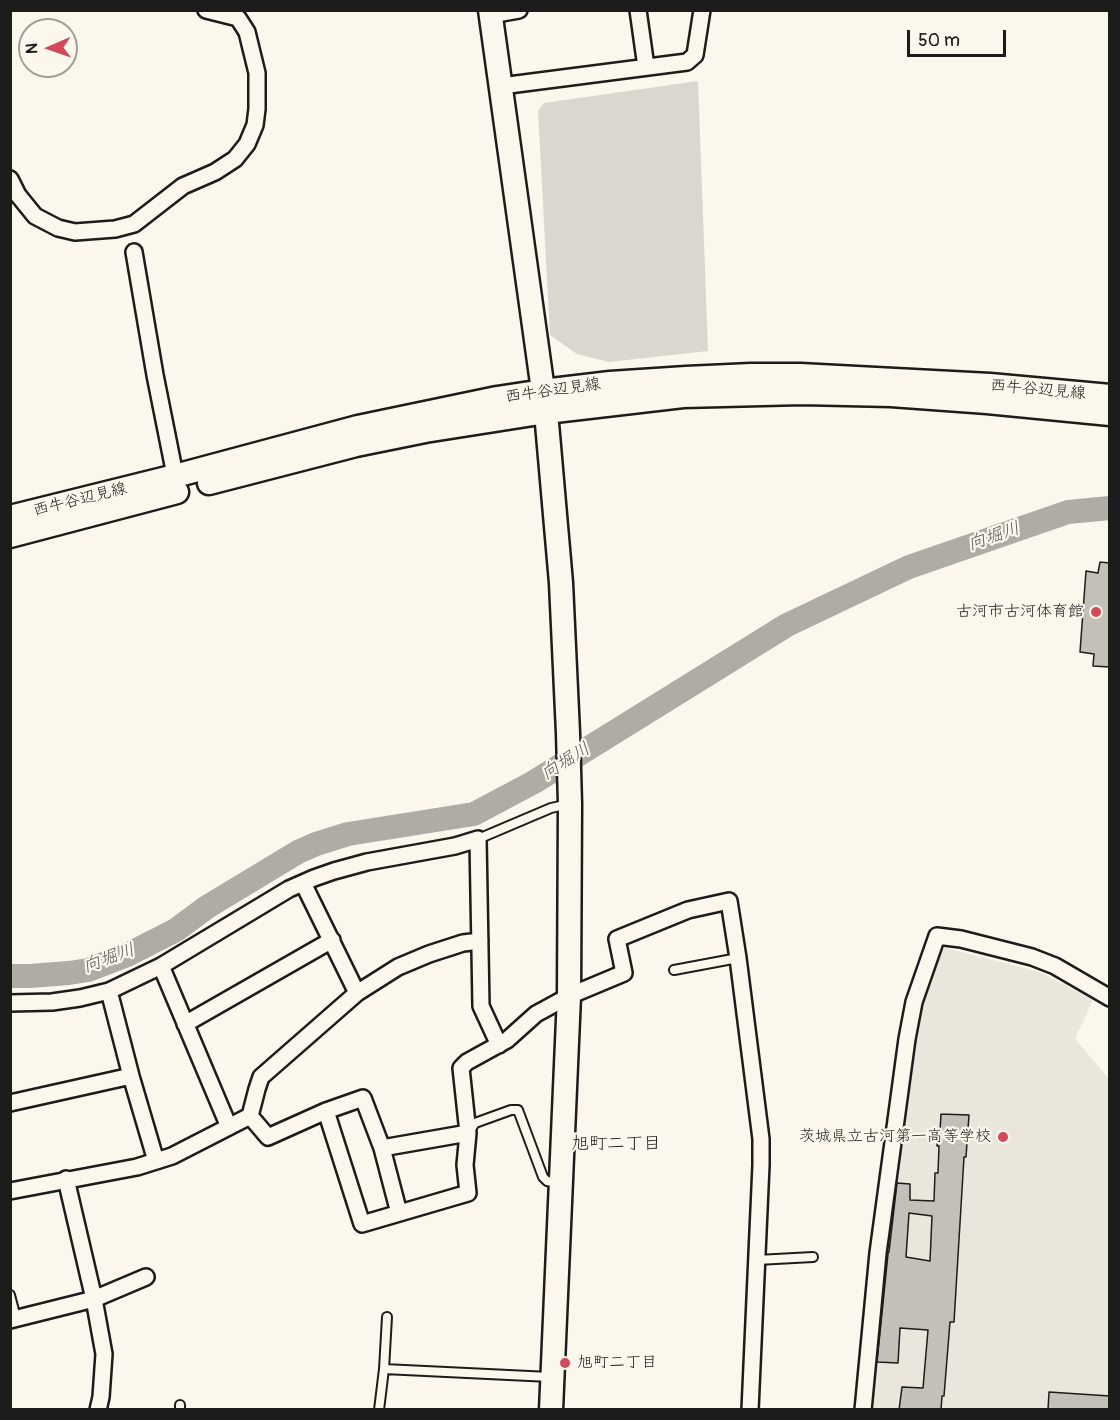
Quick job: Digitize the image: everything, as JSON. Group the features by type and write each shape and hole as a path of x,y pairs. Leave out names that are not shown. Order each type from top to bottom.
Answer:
{"street":[{"path":"10,179 18,195 35,216 58,228 75,232 115,230 134,224 183,186 215,172 235,159 247,144 255,125 257,73 247,32 238,18 206,10"},
{"path":"519,10 490,13 544,401 561,583 570,778 569,996 551,1410"},
{"path":"638,10 646,67"},
{"path":"501,86 687,62 695,55 702,10"},
{"path":"134,252 177,484"},
{"name":"西牛谷辺見線","path":"544,401 610,383 751,375 1001,386 1110,396"},
{"name":"西牛谷辺見線","path":"10,536 358,427 497,398 544,401 802,393 891,395 1110,414"},
{"name":"西牛谷辺見線","path":"10,517 177,484"},
{"path":"10,1003 52,1002 109,991 160,966 303,883 367,862 445,848 478,839 481,1006 499,1045"},
{"path":"303,883 357,993"},
{"path":"326,1111 362,1224 468,1192 465,1165 468,1133 461,1068 467,1062 507,1040 536,1014 569,996 624,973 617,939 688,910 729,901 761,1139 750,1410"},
{"path":"863,1410 878,1253 907,1039 914,1002 937,936 961,939 1032,957 1054,966 1110,998"},
{"path":"185,1024 332,940"},
{"path":"10,1191 137,1167 172,1156 250,1116 261,1077 357,993 398,967 463,943 480,941"},
{"path":"160,966 229,1127"},
{"path":"109,991 156,1161"},
{"path":"10,1103 131,1076"},
{"path":"250,1116 268,1137 326,1111 363,1098 382,1148 399,1213"},
{"path":"382,1148 468,1133"},
{"path":"66,1179 94,1299 104,1354 98,1410"},
{"path":"13,1319 94,1299 146,1277"}],"lane":[{"path":"478,839 551,808 570,804"},
{"path":"674,970 738,958"},
{"path":"468,1133 475,1123 511,1110 518,1110 543,1177 547,1181 561,1184"},
{"path":"757,1260 813,1257"},
{"path":"10,1295 13,1319"},
{"path":"379,1410 387,1317"},
{"path":"384,1369 553,1377"}],"shaded area":[{"path":"698,81 708,351 609,362 577,354 550,335 538,111 544,103"},
{"name":"茨城県立古河第一高等学校","path":"942,947 1040,972 1093,1000 1075,1039 1109,1079 1109,1409 864,1410 914,1021"},
{"path":"69,969 70,978 11,980 11,972"}],"building":[{"name":"古河市古河体育館","path":"1100,562 1110,563 1110,667 1093,666 1094,654 1080,652 1086,571 1098,573"},
{"path":"941,1114 969,1115 966,1157 964,1157 954,1322 950,1322 944,1396 942,1396 941,1410 899,1410 902,1387 923,1388 928,1330 900,1328 898,1363 877,1362 897,1183 910,1184 910,1200 934,1201 935,1173 938,1173 938,1131 940,1131","holes":["909,1213 932,1216 930,1261 906,1257"]},
{"path":"1049,1392 1110,1396 1110,1410 1048,1410"}],"waterway":[{"name":"向堀川","path":"10,976 88,970 127,955 176,930 207,907 298,852 316,844 348,834 474,814 534,782 787,625 909,567 1068,512 1110,508"}],"place":[{"name":"古河市古河体育館","path":"1096,612"},
{"name":"茨城県立古河第一高等学校","path":"1003,1137"},
{"name":"旭町二丁目","path":"565,1363"}],"district":[{"name":"旭町二丁目","path":"616,1144"}]}
